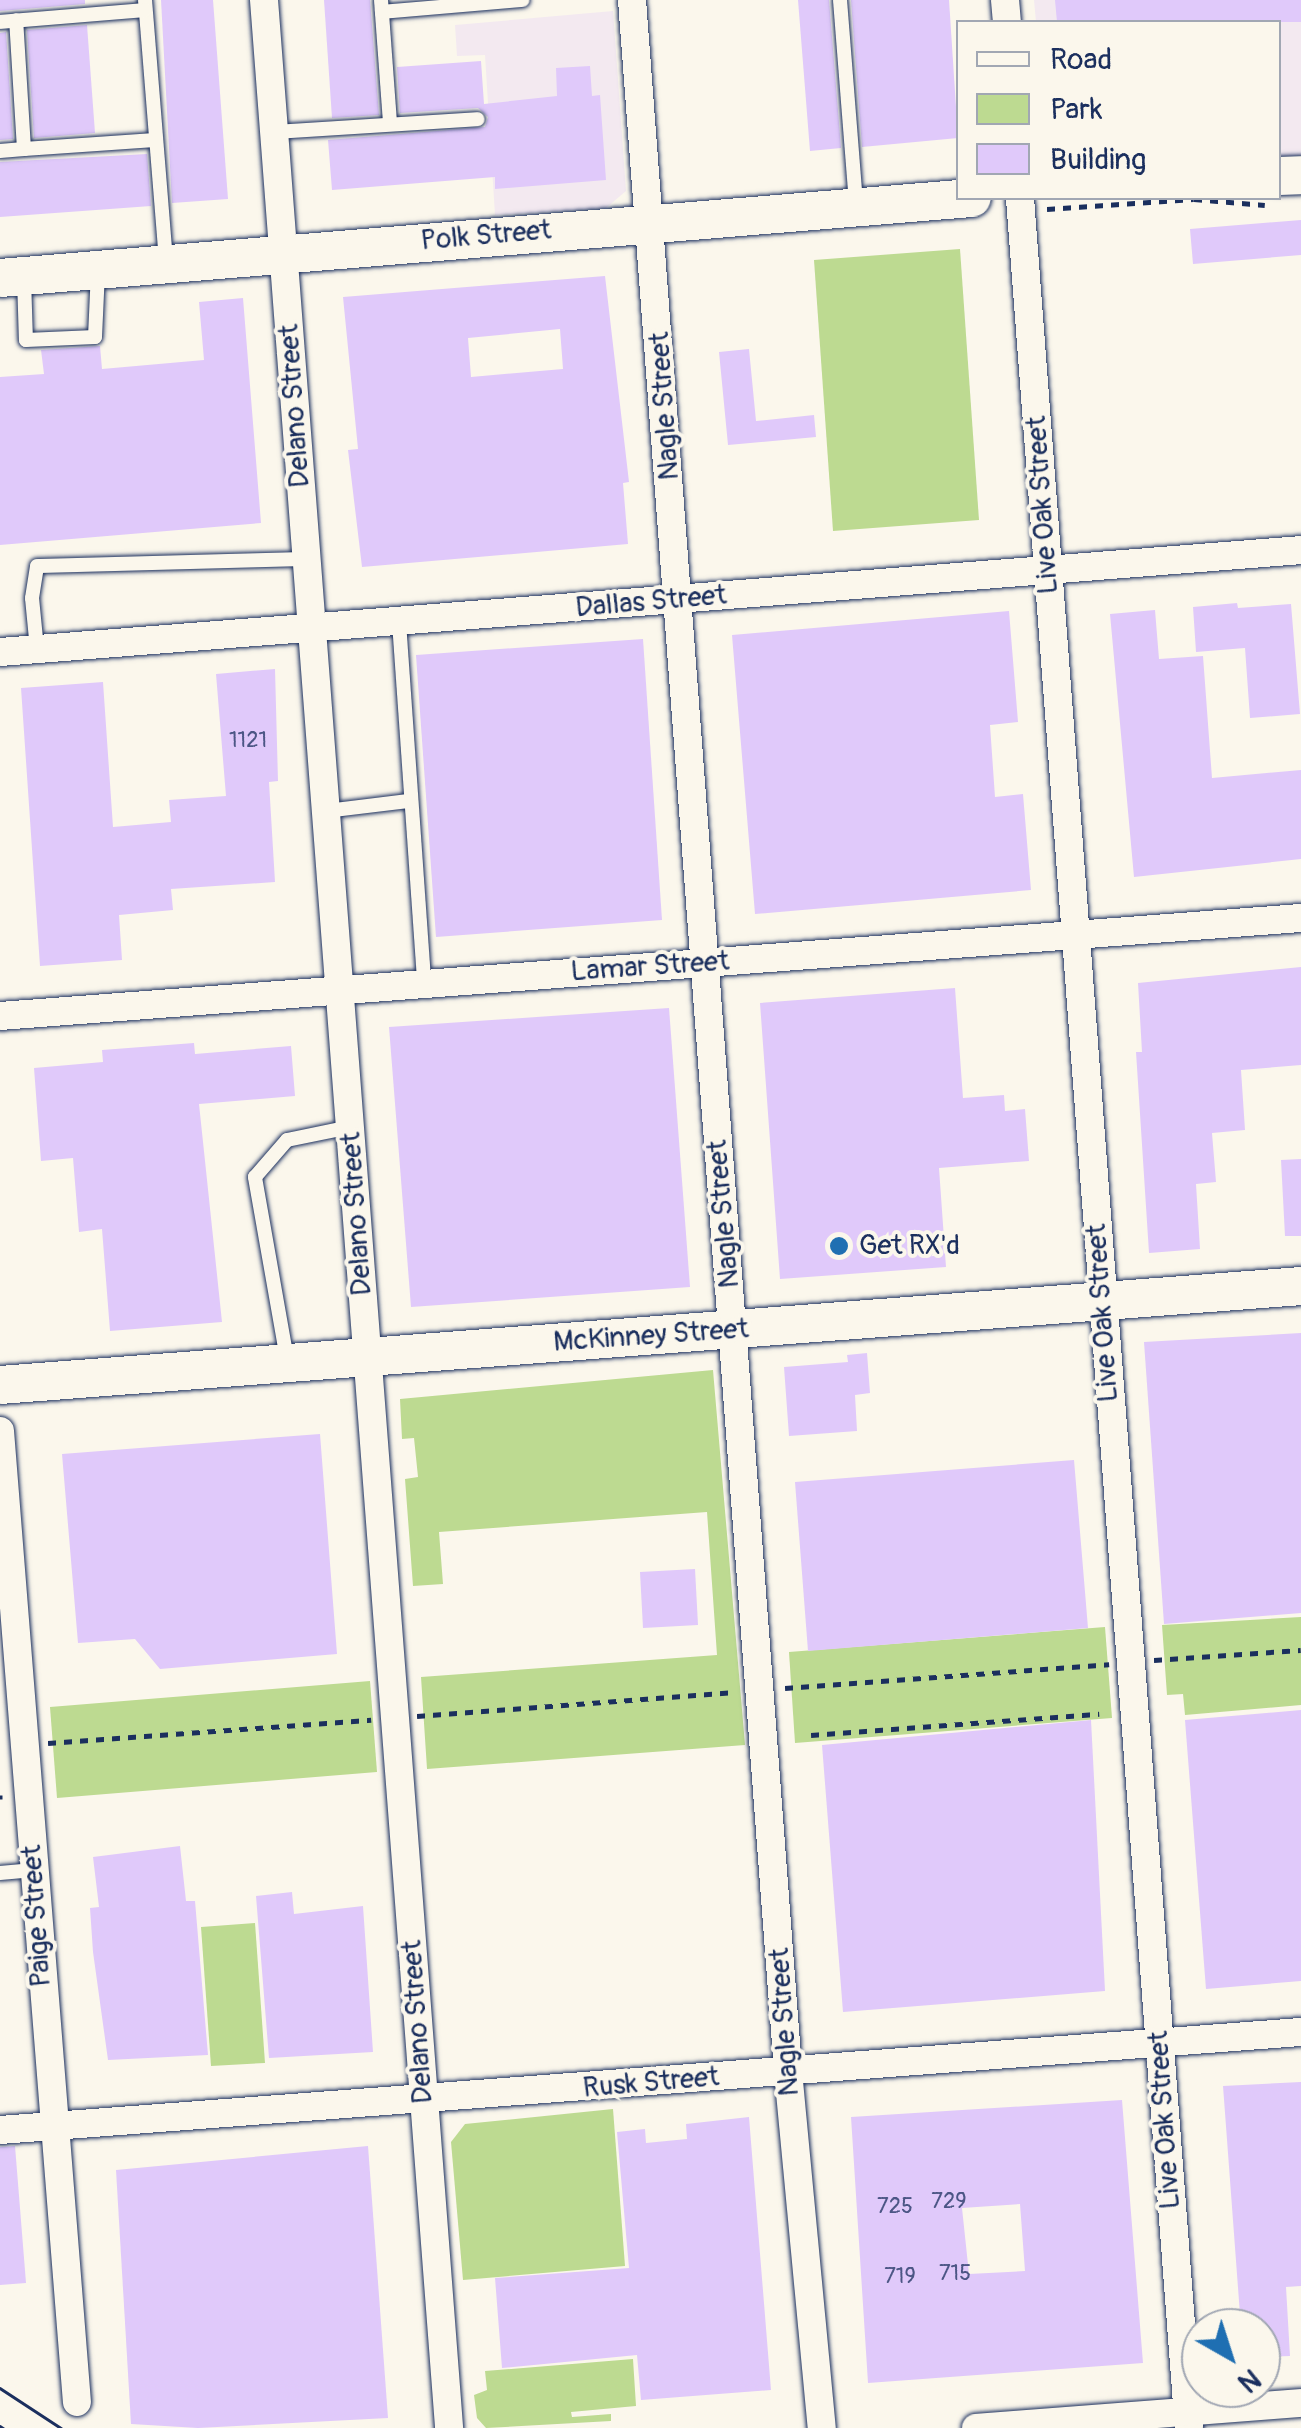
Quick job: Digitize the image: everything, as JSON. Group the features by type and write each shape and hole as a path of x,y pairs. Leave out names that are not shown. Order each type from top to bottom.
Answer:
{"street":[{"name":"Delano Street","path":"264,0 449,2428"},
{"name":"Nagle Street","path":"632,0 788,2072 822,2428"},
{"name":"Polk Street","path":"12,276 956,199"},
{"name":"Live Oak Street","path":"1020,200 1188,2419"},
{"name":"Dallas Street","path":"0,652 1301,550"},
{"name":"Lamar Street","path":"0,1016 1301,918"},
{"name":"McKinney Street","path":"0,1385 1301,1286"},
{"name":"Paige Street","path":"0,1431 10,1678 34,1870 77,2402"},
{"name":"Rusk Street","path":"0,2130 1301,2032"},
{"path":"976,2428 1188,2419 1301,2403"}],"lane":[{"path":"390,124 382,6 522,0"},
{"path":"840,0 856,206"},
{"path":"0,22 145,5 166,263"},
{"path":"16,20 24,149"},
{"path":"274,132 478,119"},
{"path":"0,151 155,140"},
{"path":"12,276 26,340 95,337 98,269"},
{"path":"38,649 32,598 37,566 306,559"},
{"path":"399,622 424,984"},
{"path":"326,810 409,801"},
{"path":"288,1363 255,1177 287,1140 350,1126"},
{"path":"0,1873 34,1870"}],"path":[{"path":"1168,1658 1301,1650"},
{"path":"797,1686 1100,1665"},
{"path":"426,1715 737,1692"},
{"path":"811,1735 1099,1714"},
{"path":"53,1743 371,1720"}],"shaded area":[{"path":"1034,0 1301,0 1301,155 1281,157 1281,20 1036,20"},
{"path":"613,11 626,191 606,208 495,215 485,55 457,56 455,25"}],"green space":[{"path":"960,249 979,520 833,531 814,260"},
{"path":"713,1370 745,1745 427,1769 421,1677 717,1655 707,1512 439,1532 443,1584 413,1586 405,1479 418,1477 414,1438 402,1439 400,1399"},
{"path":"1301,1617 1301,1705 1185,1715 1183,1694 1167,1695 1162,1625"},
{"path":"1105,1627 1112,1718 795,1743 789,1652"},
{"path":"370,1681 377,1772 57,1798 50,1707"},
{"path":"255,1923 265,2063 211,2066 201,1927"},
{"path":"613,2109 625,2266 463,2280 451,2142 465,2124"},
{"path":"633,2359 636,2406 571,2412 572,2417 611,2414 611,2421 486,2428 477,2418 474,2395 487,2390 485,2371"}],"building":[{"path":"0,0 85,0 85,4 0,11"},
{"path":"161,0 213,0 228,199 172,203"},
{"path":"324,0 370,0 379,115 332,118"},
{"path":"798,0 829,0 841,148 810,151"},
{"path":"851,0 949,0 956,138 862,147"},
{"path":"1055,0 1301,0 1301,22 1057,20"},
{"path":"87,25 95,133 34,138 27,30"},
{"path":"6,32 13,139 0,140 0,33"},
{"path":"481,61 484,104 557,96 556,68 590,66 592,96 600,95 606,180 495,189 495,177 332,190 328,140 485,127 488,117 478,108 400,113 397,67"},
{"path":"147,154 151,206 0,217 0,162"},
{"path":"1301,220 1301,255 1193,264 1190,229"},
{"path":"605,276 629,482 623,483 628,544 362,567 348,450 358,449 343,297","holes":["560,329 563,369 471,377 468,338"]},
{"path":"243,298 261,523 0,545 0,377 44,374 41,350 100,346 102,369 204,360 199,302"},
{"path":"749,349 756,421 814,415 816,437 728,445 719,352"},
{"path":"1237,603 1238,608 1291,604 1300,714 1250,718 1245,648 1196,652 1193,607"},
{"path":"1155,610 1159,659 1203,656 1212,778 1301,770 1301,859 1134,877 1110,614"},
{"path":"1009,611 1018,722 990,725 995,797 1023,794 1031,890 755,914 732,635"},
{"path":"643,639 662,920 436,937 416,655"},
{"path":"275,669 278,781 269,782 275,882 171,889 173,910 119,915 122,960 40,966 21,688 103,682 113,827 171,822 169,800 226,796 216,674"},
{"path":"1301,967 1301,1065 1241,1070 1245,1130 1212,1133 1216,1182 1196,1184 1200,1249 1149,1253 1136,1052 1142,1052 1138,983"},
{"path":"955,988 963,1098 1004,1095 1005,1111 1025,1109 1029,1161 939,1168 946,1267 780,1279 760,1003"},
{"path":"669,1008 690,1287 411,1307 389,1027"},
{"path":"194,1043 195,1054 291,1046 295,1096 199,1104 222,1322 110,1331 102,1229 79,1232 73,1158 41,1161 34,1068 103,1062 102,1050"},
{"path":"1301,1159 1301,1236 1285,1236 1281,1160"},
{"path":"1301,1333 1301,1613 1164,1624 1144,1342"},
{"path":"867,1353 870,1393 855,1395 857,1431 789,1436 784,1367 848,1362 847,1355"},
{"path":"320,1434 337,1654 160,1669 135,1639 78,1643 62,1454"},
{"path":"1074,1460 1088,1628 808,1651 795,1482"},
{"path":"695,1569 698,1625 643,1628 640,1572"},
{"path":"1301,1710 1301,1981 1206,1989 1185,1720"},
{"path":"1091,1720 1105,1991 843,2012 822,1745"},
{"path":"180,1846 186,1901 195,1901 208,2055 108,2060 93,1952 90,1908 99,1907 93,1857"},
{"path":"292,1892 294,1914 363,1906 373,2052 269,2058 256,1896"},
{"path":"1301,2082 1301,2286 1286,2287 1290,2356 1281,2356 1281,2308 1240,2308 1223,2086"},
{"path":"1122,2100 1143,2363 868,2383 851,2117","holes":["1020,2204 1025,2271 969,2274 962,2208"]},
{"path":"749,2117 771,2390 641,2400 637,2355 502,2368 495,2278 629,2268 617,2132 645,2129 646,2143 687,2139 686,2124"},
{"path":"15,2146 26,2283 0,2285 0,2147"},
{"path":"368,2146 388,2418 198,2428 131,2424 116,2170"}],"tram line":[{"path":"0,2388 61,2428"}],"place":[{"name":"Get RX'd","path":"839,1246"}]}
